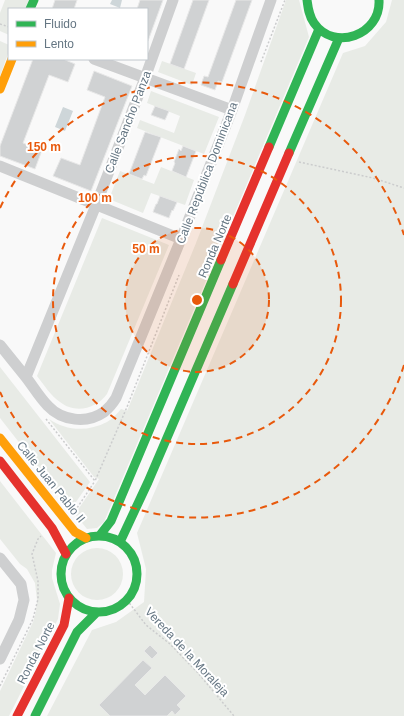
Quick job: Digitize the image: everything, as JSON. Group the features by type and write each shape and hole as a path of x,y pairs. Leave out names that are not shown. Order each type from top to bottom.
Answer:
{"main road":[{"path":"307,0 308,12 312,22 328,36 339,38 351,38 362,33 371,26 377,16 379,0"},
{"name":"Ronda Norte","path":"100,535 111,521 319,29"},
{"path":"120,542 148,482 339,38"},
{"path":"0,89 12,60"},
{"name":"Calle Juan Pablo II","path":"0,438 75,532 86,538"},
{"path":"0,461 52,528 66,554"},
{"path":"100,535 111,537 120,542 130,551 136,563 137,576 134,588 127,600 117,608 97,612 82,608 69,598 63,588 61,576 62,565 66,554 75,544 86,538 100,535"},
{"name":"Ronda Norte","path":"17,716 64,624 69,598"},
{"path":"35,716 77,632 97,612"}],"street":[{"name":"Calle Sancho Panza","path":"26,377 96,205 145,78 173,0"},
{"name":"Calle República Dominicana","path":"0,345 48,406 64,417 74,420 96,417 104,412 116,398 232,110 271,0"},
{"path":"97,60 232,110"},
{"path":"0,166 181,239"},
{"path":"0,558 21,584 24,600 19,620 0,659"}],"path":[{"path":"287,160 373,178 404,188"},
{"path":"64,519 73,513 94,481"},
{"path":"0,686 32,619 38,599 38,581 32,554 38,539 52,528"},
{"name":"Vereda de la Moraleja","path":"127,600 146,625 170,644 198,673 234,716"}],"shaded area":[{"path":"5,0 29,0 25,8 8,8 8,35 0,31 0,13"},
{"path":"112,0 122,0 120,8 110,4"},
{"path":"286,0 299,0 309,37 104,522 97,528 87,529 75,514 99,479 94,477 49,419 70,428 85,429 107,422 121,409 127,411 196,243 245,115"},
{"path":"392,0 404,0 404,716 47,716 92,630 116,622 144,602 146,569 137,533 343,53 365,46 386,22"},
{"path":"0,41 8,45 8,54 0,76"},
{"path":"162,61 196,73 192,85 158,72"},
{"path":"151,91 219,117 204,154 137,128 140,120 174,133 180,116 147,103"},
{"path":"63,107 73,111 65,131 55,127"},
{"path":"161,167 194,180 185,205 151,193 143,213 109,199 120,171 154,184"},
{"path":"102,218 169,245 107,394 97,403 79,409 66,406 57,400 37,376"},
{"path":"0,367 90,482 71,509 0,418"},
{"path":"0,481 56,553 52,570 52,578 60,604 58,619 9,716 0,716 0,691 33,622 37,600 35,583 27,569 20,564 0,539"},
{"path":"92,548 102,548 116,555 123,569 123,579 116,593 102,600 92,600 82,596 75,589 71,579 71,569 75,559 82,552"}],"building":[{"path":"55,0 77,0 74,8 52,8"},
{"path":"140,0 163,0 148,41 148,8 137,8"},
{"path":"193,0 209,0 184,69 170,64"},
{"path":"236,0 252,0 222,82 218,81 215,90 201,85 204,76 208,77"},
{"path":"33,60 65,60 75,64 68,82 49,75 23,143 42,150 35,169 0,156 0,146"},
{"path":"94,71 132,86 91,191 53,176 61,158 80,165 105,97 87,90"},
{"path":"155,106 169,111 165,120 151,115"},
{"path":"145,132 161,137 146,176 144,175 142,179 129,174"},
{"path":"183,146 196,151 186,177 172,171 179,149 181,151"},
{"path":"160,196 177,202 169,218 153,212"},
{"path":"150,645 158,653 152,659 144,651"},
{"path":"143,660 152,668 135,685 145,695 165,675 186,696 177,705 181,709 175,715 172,711 167,716 110,716 99,705"}],"traffic: fast":[{"path":"30,8 34,0"},
{"path":"307,0 308,9 314,23 323,32 333,37 344,38 355,36 365,30 378,12 379,0"},
{"path":"269,147 319,29"},
{"path":"289,153 339,38"},
{"path":"100,535 111,521 221,260"},
{"path":"120,542 148,482 233,284"},
{"path":"99,536 114,539 126,547 134,559 137,574 134,589 126,601 114,609 99,612 84,609 72,601 64,589 61,574 64,559 72,547 84,539 99,536"},
{"path":"35,716 77,632 97,612"}],"traffic: slow":[{"path":"0,89 12,60"},
{"path":"0,438 75,532 86,538"}],"traffic: jam":[{"path":"221,260 269,147"},
{"path":"233,284 289,153"},
{"path":"0,461 52,528 66,554"},
{"path":"17,716 64,625 69,598"}]}
